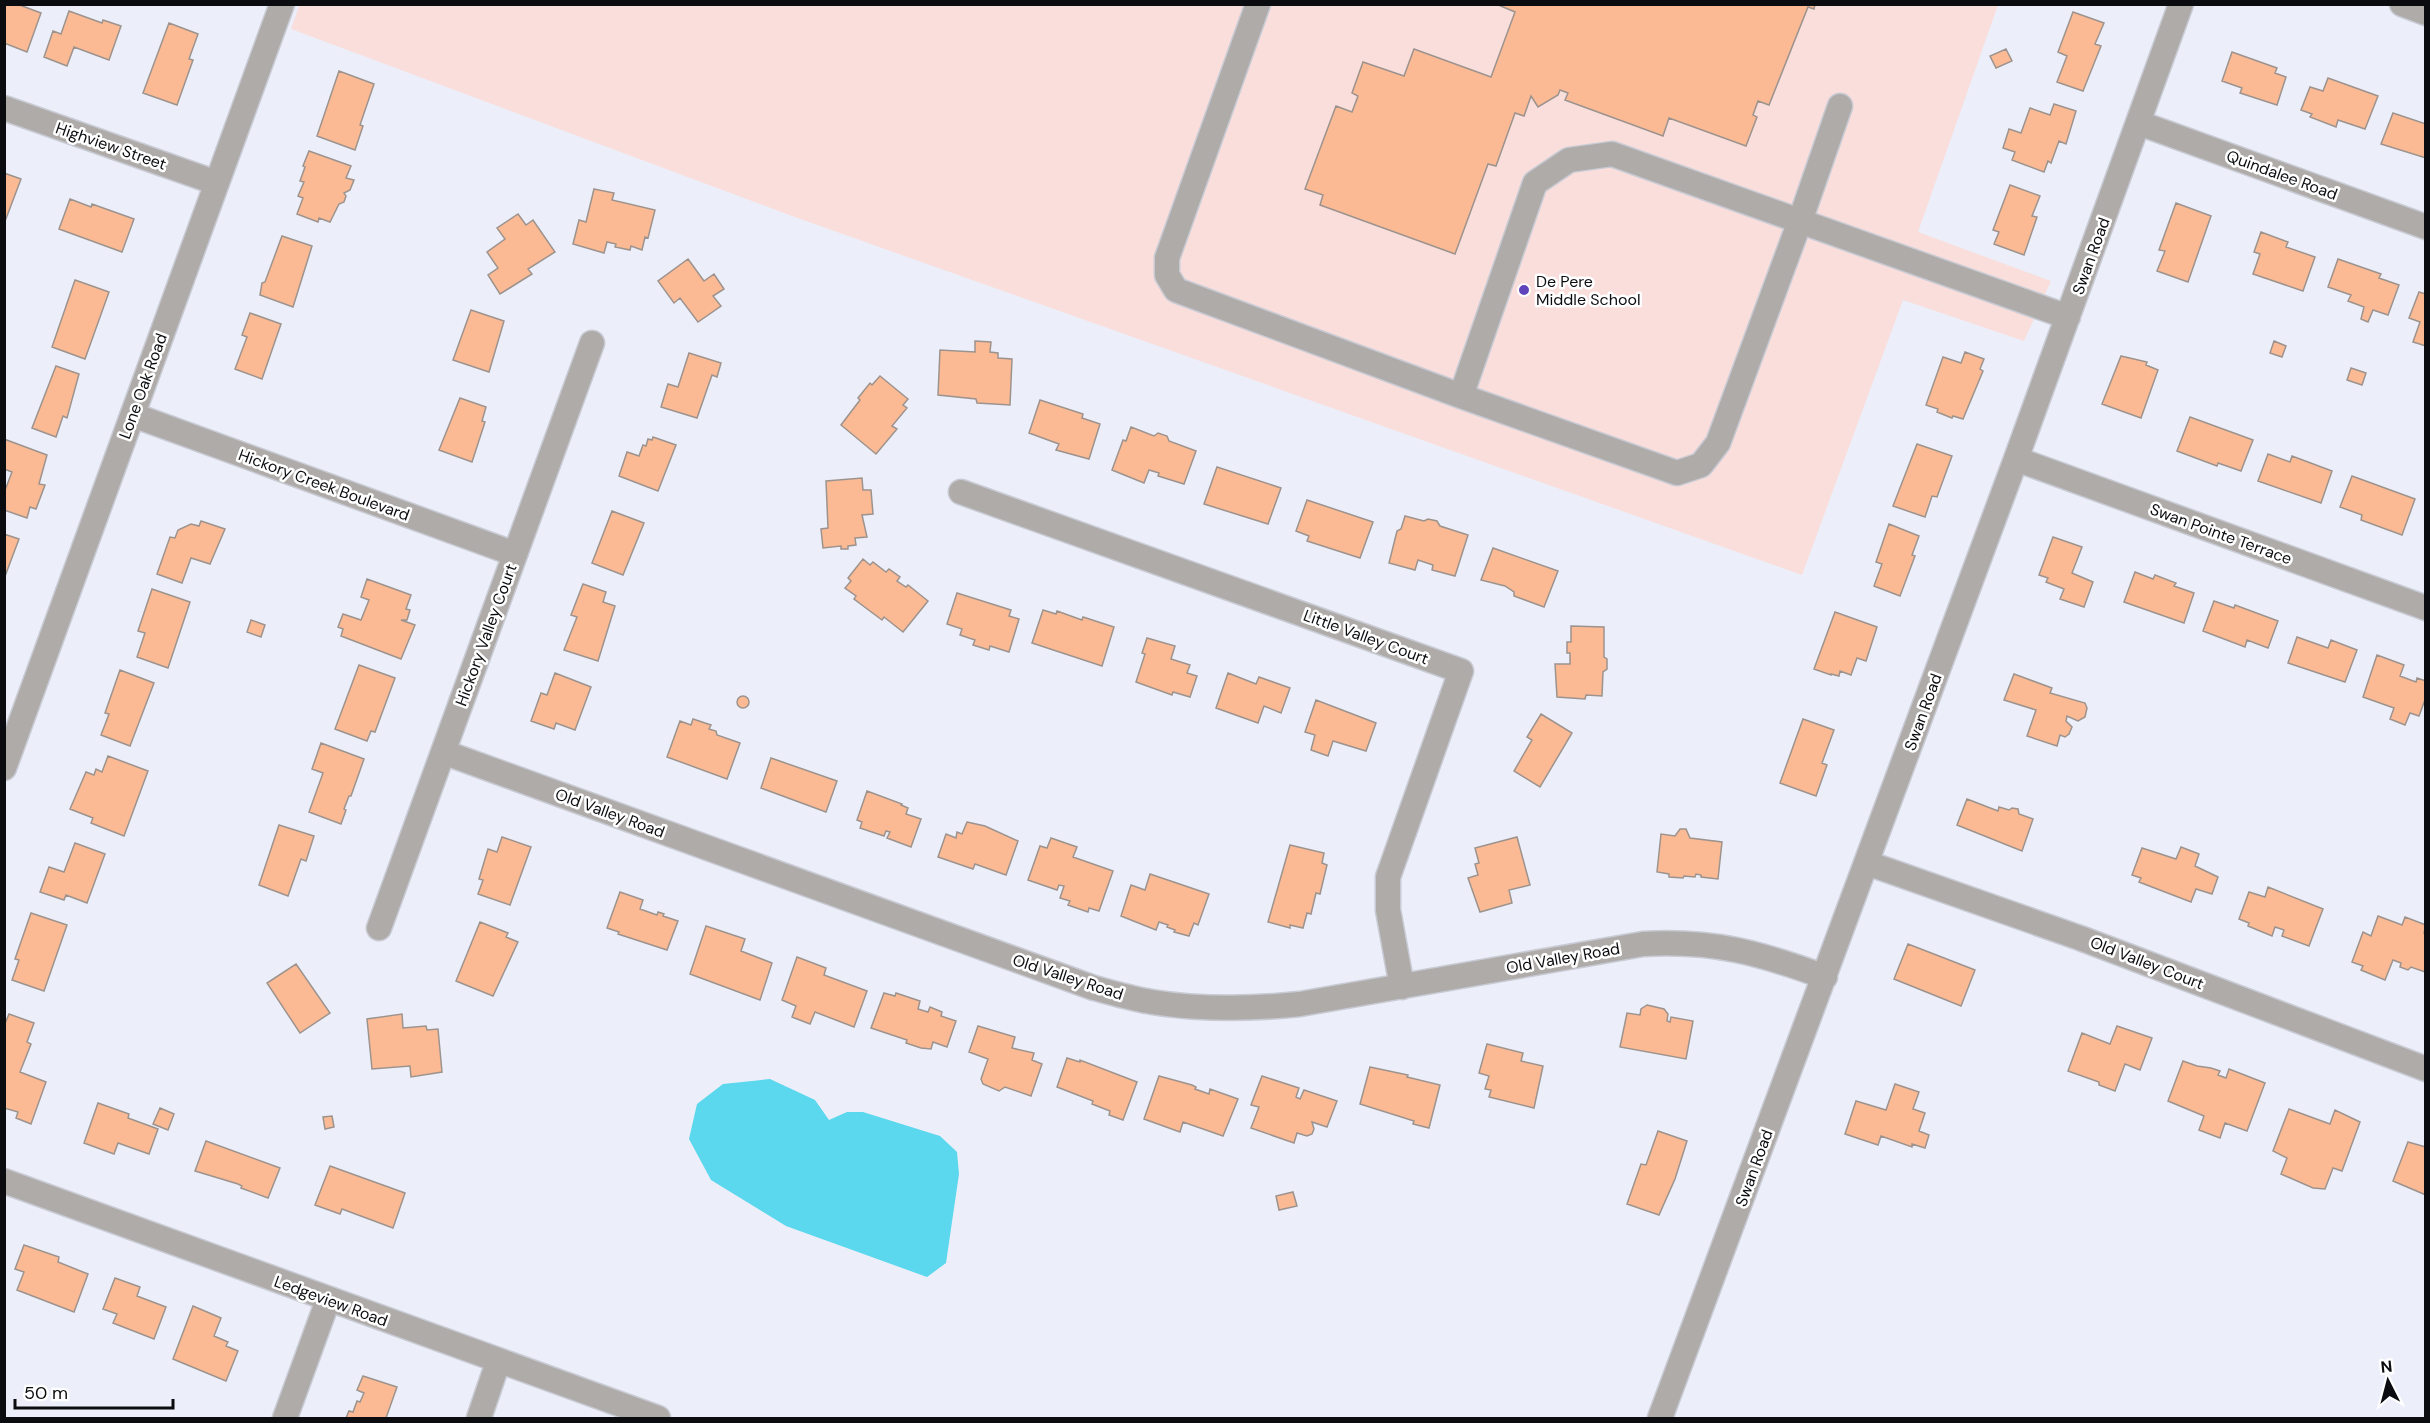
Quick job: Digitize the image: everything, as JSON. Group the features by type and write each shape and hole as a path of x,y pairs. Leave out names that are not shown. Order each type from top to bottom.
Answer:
{"street":[{"name":"Lone Oak Road","path":"4,768 282,4"},
{"path":"1258,4 1167,258 1167,275 1176,290 1677,473 1701,465 1718,443 1840,106"},
{"name":"Swan Road","path":"1660,1419 2016,459 2181,4"},
{"path":"2402,4 2426,13"},
{"name":"Highview Street","path":"4,108 217,183"},
{"name":"Quindalee Road","path":"2139,123 2426,227"},
{"path":"1461,396 1535,183 1569,160 1612,154 2068,317"},
{"name":"Hickory Valley Court","path":"379,928 592,343"},
{"name":"Hickory Creek Boulevard","path":"133,415 515,554"},
{"name":"Swan Pointe Terrace","path":"2016,459 2426,608"},
{"name":"Little Valley Court","path":"962,492 1461,671 1388,877 1388,910 1402,987"},
{"name":"Old Valley Road","path":"443,752 1105,991 1151,1002 1200,1008 1251,1009 1300,1004 1644,944 1676,942 1717,945 1752,952 1825,977"},
{"name":"Old Valley Court","path":"1867,863 2080,938 2426,1069"},
{"name":"Ledgeview Road","path":"4,1181 658,1419"},
{"path":"285,1419 328,1300"},
{"path":"479,1419 498,1362"}],"shaded area":[{"name":"De Pere Middle School","path":"300,4 1998,5 1918,232 2051,281 2024,341 1903,300 1802,575 792,216 291,29"}],"water":[{"path":"770,1079 815,1100 829,1120 847,1112 863,1112 940,1136 957,1152 959,1174 946,1263 927,1277 786,1226 711,1180 689,1139 697,1104 723,1084"}],"building":[{"path":"4,4 17,4 41,13 27,52 4,43"},
{"path":"1496,4 1815,4 1814,9 1808,7 1769,105 1758,101 1753,115 1757,117 1746,146 1669,118 1663,136 1565,100 1568,93 1560,90 1558,95 1538,107 1531,96 1524,116 1515,113 1496,166 1488,164 1455,254 1320,205 1323,195 1305,189 1336,106 1352,112 1358,96 1352,93 1363,62 1404,76 1414,49 1491,77 1515,12"},
{"path":"69,11 102,23 103,20 121,26 109,60 74,47 67,66 44,57 53,31 61,34"},
{"path":"2073,12 2104,23 2095,44 2101,46 2083,91 2057,82 2067,56 2058,52"},
{"path":"169,23 198,34 189,59 193,60 177,105 143,93"},
{"path":"2006,49 2012,61 1996,68 1990,56"},
{"path":"2232,52 2277,68 2275,73 2286,77 2277,105 2240,93 2242,88 2222,81"},
{"path":"339,71 374,84 360,125 363,126 355,150 317,136"},
{"path":"2328,78 2378,96 2365,129 2338,120 2336,127 2310,117 2312,114 2301,110 2310,87 2323,91"},
{"path":"2054,104 2076,111 2066,144 2059,141 2051,163 2048,161 2044,172 2012,160 2015,152 2003,148 2009,129 2021,133 2030,108 2050,115"},
{"path":"2393,113 2426,124 2426,158 2381,144"},
{"path":"309,151 351,166 346,178 354,180 350,190 344,193 346,196 344,202 339,204 330,222 319,218 318,222 297,214 303,198 298,196 304,182 300,181"},
{"path":"4,173 21,179 4,224"},
{"path":"2010,185 2040,196 2032,216 2037,217 2024,255 1994,244 1999,232 1993,230"},
{"path":"594,189 614,193 612,200 655,210 648,238 645,237 642,250 631,246 630,250 615,247 616,244 607,242 604,253 573,244 579,220 586,222"},
{"path":"70,199 134,219 122,252 59,229"},
{"path":"2176,203 2211,216 2188,282 2157,271 2165,251 2159,250"},
{"path":"518,214 526,225 533,220 555,252 528,269 532,274 500,294 488,275 498,268 487,252 505,239 497,228"},
{"path":"2261,232 2288,242 2286,247 2315,257 2303,291 2253,274 2260,254 2254,252"},
{"path":"282,236 312,246 293,307 260,295 262,283 265,282"},
{"path":"688,259 704,281 714,274 724,289 713,296 721,306 698,322 680,298 674,303 658,281"},
{"path":"2338,259 2381,274 2379,278 2399,285 2388,315 2373,310 2368,322 2361,319 2364,307 2348,301 2351,295 2328,287"},
{"path":"75,280 109,292 85,359 52,347"},
{"path":"2419,292 2426,294 2426,346 2413,342 2420,322 2409,318"},
{"path":"471,310 504,321 489,372 453,360"},
{"path":"250,313 281,324 262,379 235,369 247,337 242,335"},
{"path":"975,341 991,342 990,352 998,353 998,358 1012,359 1010,405 977,403 976,399 938,395 940,350 975,352"},
{"path":"2274,341 2286,346 2282,357 2270,353"},
{"path":"1965,352 1984,359 1980,369 1983,371 1963,419 1953,416 1952,418 1926,405 1943,357 1961,363"},
{"path":"689,353 721,363 717,377 712,375 697,418 661,407 668,384 678,387"},
{"path":"2121,356 2147,362 2146,365 2158,370 2141,418 2102,404"},
{"path":"56,366 79,374 67,418 63,416 56,437 32,428"},
{"path":"2351,368 2366,373 2362,385 2347,380"},
{"path":"880,376 908,399 903,405 907,408 892,426 897,429 876,454 841,425 860,400 858,398 870,383 872,385"},
{"path":"460,398 486,407 482,421 485,422 472,462 439,450"},
{"path":"1040,400 1083,414 1082,418 1100,424 1089,459 1056,450 1059,444 1029,433"},
{"path":"2190,417 2253,440 2241,471 2218,463 2217,466 2177,451"},
{"path":"1131,427 1154,436 1158,433 1167,436 1169,441 1196,451 1184,484 1158,476 1159,473 1149,470 1144,483 1112,470 1123,440 1126,441"},
{"path":"653,437 676,445 658,491 619,476 627,452 639,456 643,445 646,446 648,439 652,440"},
{"path":"4,439 47,455 39,484 45,485 36,509 30,507 27,518 4,510 4,493 12,472 4,469"},
{"path":"1917,444 1952,456 1937,497 1932,496 1925,517 1893,506"},
{"path":"2268,454 2290,462 2292,456 2332,471 2321,503 2258,481"},
{"path":"1217,467 1281,488 1268,524 1204,504"},
{"path":"2352,476 2415,499 2402,535 2361,520 2362,515 2340,507"},
{"path":"862,478 863,490 871,490 873,514 862,515 867,537 855,538 856,545 848,546 848,549 841,549 841,546 823,548 821,529 828,528 826,481"},
{"path":"1307,500 1373,522 1360,558 1307,541 1309,536 1296,531"},
{"path":"612,511 644,523 623,575 592,563"},
{"path":"1405,516 1424,521 1428,519 1437,521 1440,526 1468,535 1455,576 1432,570 1433,565 1418,560 1415,570 1389,563 1397,531 1401,529"},
{"path":"201,521 225,529 210,564 191,558 182,583 157,574 170,537 175,538 178,530 191,524 199,526"},
{"path":"1889,524 1919,536 1912,555 1915,556 1900,596 1874,586 1882,564 1876,562"},
{"path":"4,534 19,539 4,579"},
{"path":"2053,537 2082,547 2072,573 2093,582 2084,607 2060,599 2064,589 2046,582 2048,578 2039,575"},
{"path":"1493,548 1558,571 1544,607 1514,596 1514,592 1505,586 1481,580"},
{"path":"863,559 870,565 873,562 886,572 889,569 900,577 897,581 906,587 908,585 928,601 903,632 884,617 882,620 854,599 856,596 845,588 851,581 848,578"},
{"path":"2135,572 2153,579 2155,575 2176,583 2174,586 2194,593 2184,623 2124,602"},
{"path":"367,579 411,595 406,609 410,610 407,620 401,620 415,625 401,659 341,636 343,629 338,627 343,614 361,620 369,600 361,597"},
{"path":"583,584 606,592 603,602 615,606 598,661 564,650 577,617 571,615"},
{"path":"152,589 190,602 168,668 137,657 145,633 138,631"},
{"path":"957,593 1011,610 1009,616 1019,619 1009,652 990,646 989,650 973,645 975,640 960,635 962,629 947,624"},
{"path":"2214,601 2234,608 2235,605 2278,621 2268,648 2247,640 2245,647 2203,631"},
{"path":"1043,610 1056,614 1057,611 1082,620 1083,617 1114,627 1102,666 1032,643"},
{"path":"1835,612 1877,627 1866,661 1857,658 1851,675 1840,671 1839,676 1831,675 1814,669"},
{"path":"251,620 265,625 261,637 247,632"},
{"path":"1571,626 1604,627 1604,657 1607,659 1607,669 1603,672 1602,696 1586,695 1585,699 1557,697 1555,664 1570,664 1567,642 1571,642"},
{"path":"2297,637 2328,648 2331,640 2357,650 2345,682 2288,663"},
{"path":"1147,638 1175,646 1171,659 1190,665 1187,673 1197,676 1190,697 1173,692 1172,695 1136,682 1145,654 1142,653"},
{"path":"2377,655 2404,665 2400,676 2416,682 2417,678 2426,681 2426,697 2419,716 2410,713 2405,725 2390,719 2394,708 2363,697"},
{"path":"359,665 395,678 375,732 371,731 367,741 335,729"},
{"path":"120,670 154,683 130,746 101,735 109,714 105,713"},
{"path":"555,673 591,687 575,730 556,723 554,729 531,721 541,693 547,695"},
{"path":"1228,673 1256,684 1259,677 1290,688 1281,713 1264,706 1258,723 1216,708"},
{"path":"2014,674 2052,688 2050,693 2085,703 2087,708 2085,717 2078,721 2067,716 2066,721 2072,727 2065,737 2060,735 2057,746 2027,736 2036,710 2004,700"},
{"path":"745,696 748,697 748,707 741,708 738,707 737,700 738,697"},
{"path":"1316,700 1376,723 1366,751 1333,741 1328,756 1311,750 1315,735 1305,732"},
{"path":"1541,714 1572,733 1540,787 1514,771 1532,740 1527,737"},
{"path":"693,719 711,725 709,729 716,731 717,735 740,743 727,779 667,757 680,721 691,725"},
{"path":"1803,719 1834,730 1822,763 1827,765 1816,796 1780,783"},
{"path":"321,743 364,759 344,809 346,810 341,824 309,812 323,773 312,769"},
{"path":"108,756 148,771 124,836 91,823 93,818 70,809 86,772 94,775 96,769 102,772"},
{"path":"771,758 837,781 826,812 761,788"},
{"path":"867,791 902,804 908,808 906,814 921,819 911,847 887,838 890,832 886,831 884,836 860,828 862,822 857,820"},
{"path":"1967,799 1998,811 1999,807 2009,810 2018,809 2019,814 2033,819 2022,851 1957,825"},
{"path":"967,822 985,826 1018,841 1006,875 975,864 973,869 938,857 946,834 956,838 957,832 962,834"},
{"path":"279,825 314,836 306,861 301,859 288,896 259,885"},
{"path":"1680,829 1686,829 1690,838 1722,842 1718,879 1701,877 1696,874 1695,877 1669,877 1669,874 1657,872 1661,834 1675,836"},
{"path":"502,837 531,847 510,905 478,894 483,880 479,879 488,849 497,852"},
{"path":"1517,837 1530,885 1509,890 1512,903 1480,912 1468,878 1478,875 1475,864 1479,863 1475,848"},
{"path":"1051,838 1077,847 1073,857 1113,871 1099,911 1089,908 1088,912 1068,905 1070,901 1060,898 1064,886 1059,885 1057,890 1028,880 1040,846 1047,848"},
{"path":"75,843 105,854 87,903 66,895 64,900 40,892 49,867 64,872"},
{"path":"1290,845 1324,853 1322,863 1327,865 1320,894 1316,893 1311,914 1307,913 1303,928 1290,925 1290,928 1268,922"},
{"path":"2181,847 2199,854 2195,866 2218,877 2212,894 2196,889 2191,902 2139,882 2141,878 2132,875 2142,848 2176,859"},
{"path":"1150,874 1209,894 1198,925 1194,923 1189,936 1174,932 1175,930 1167,927 1168,925 1159,922 1156,930 1121,916 1131,885 1145,890"},
{"path":"2268,887 2323,909 2309,946 2282,936 2284,930 2275,927 2272,936 2248,926 2249,923 2239,919 2249,892 2265,897"},
{"path":"620,892 643,900 640,909 657,915 658,912 678,921 667,950 618,934 619,932 607,928"},
{"path":"31,913 67,925 44,991 12,980 19,960 15,959"},
{"path":"2378,916 2402,925 2405,917 2426,925 2424,933 2426,933 2425,972 2411,967 2408,970 2400,967 2401,963 2393,960 2385,980 2361,970 2363,966 2352,962 2363,932 2371,936"},
{"path":"480,922 508,933 506,937 518,942 493,996 456,981"},
{"path":"706,926 745,939 741,951 772,963 760,1000 690,974"},
{"path":"1908,944 1975,970 1961,1006 1894,979"},
{"path":"797,957 826,968 824,975 867,991 854,1027 815,1012 810,1024 792,1017 796,1006 782,1000"},
{"path":"296,964 330,1013 300,1033 267,983"},
{"path":"884,993 895,996 896,993 920,1001 918,1009 928,1012 930,1007 942,1012 941,1016 956,1021 947,1047 933,1042 931,1049 921,1048 906,1043 907,1040 871,1028"},
{"path":"1647,1005 1664,1009 1668,1014 1667,1021 1670,1022 1671,1017 1693,1021 1686,1059 1620,1047 1627,1013 1640,1015 1641,1009"},
{"path":"9,1014 34,1023 27,1042 31,1044 20,1072 46,1082 31,1124 16,1118 18,1112 4,1108 4,1026"},
{"path":"402,1014 403,1028 426,1026 427,1030 438,1029 442,1072 411,1077 410,1066 372,1069 367,1019"},
{"path":"978,1026 1015,1037 1012,1048 1034,1053 1032,1060 1042,1064 1031,1096 1005,1087 999,1091 983,1084 981,1079 988,1059 969,1052"},
{"path":"2117,1026 2152,1038 2140,1070 2125,1064 2115,1091 2099,1085 2099,1082 2068,1071 2082,1033 2110,1044"},
{"path":"1487,1044 1523,1053 1521,1061 1543,1066 1534,1108 1489,1097 1491,1090 1485,1089 1489,1076 1479,1073"},
{"path":"1067,1058 1080,1062 1080,1060 1137,1082 1123,1120 1109,1115 1110,1111 1092,1104 1093,1101 1057,1087"},
{"path":"2183,1061 2220,1071 2218,1075 2226,1078 2229,1069 2265,1083 2247,1131 2225,1123 2220,1138 2199,1130 2204,1116 2168,1101"},
{"path":"1370,1067 1440,1085 1429,1128 1360,1104"},
{"path":"1159,1076 1192,1085 1196,1087 1195,1089 1209,1094 1210,1089 1238,1099 1223,1136 1183,1122 1180,1132 1144,1119"},
{"path":"1262,1076 1299,1088 1296,1097 1300,1099 1304,1090 1337,1101 1327,1127 1312,1122 1314,1129 1312,1134 1307,1136 1297,1133 1294,1143 1251,1128 1259,1107 1251,1105"},
{"path":"1895,1084 1919,1092 1913,1109 1925,1113 1919,1131 1929,1135 1925,1148 1912,1144 1912,1147 1881,1136 1878,1145 1845,1134 1856,1101 1886,1110"},
{"path":"98,1103 129,1114 128,1118 158,1129 149,1154 118,1143 114,1154 84,1143"},
{"path":"160,1108 174,1114 168,1130 153,1124"},
{"path":"2289,1109 2330,1124 2335,1110 2360,1122 2342,1171 2333,1168 2325,1189 2313,1188 2281,1174 2287,1158 2273,1151"},
{"path":"332,1116 334,1127 325,1129 323,1117"},
{"path":"1658,1131 1687,1141 1675,1179 1659,1215 1627,1204 1641,1164 1646,1165"},
{"path":"206,1141 280,1168 268,1198 241,1188 242,1186 238,1184 195,1171"},
{"path":"2408,1142 2426,1147 2426,1195 2393,1181"},
{"path":"330,1166 405,1193 393,1228 342,1209 340,1214 315,1205"},
{"path":"1293,1192 1297,1206 1279,1210 1276,1196"},
{"path":"24,1245 59,1257 58,1262 88,1274 74,1312 17,1290 24,1272 15,1269"},
{"path":"115,1278 140,1287 137,1296 166,1307 154,1339 113,1323 117,1314 103,1309"},
{"path":"193,1306 221,1318 214,1336 228,1342 226,1346 238,1351 226,1381 173,1359"},
{"path":"363,1376 397,1387 386,1418 346,1418 349,1411 353,1412 357,1401 360,1402 364,1393 357,1390"}],"place":[{"name":"De Pere Middle School","path":"1524,290"}]}
